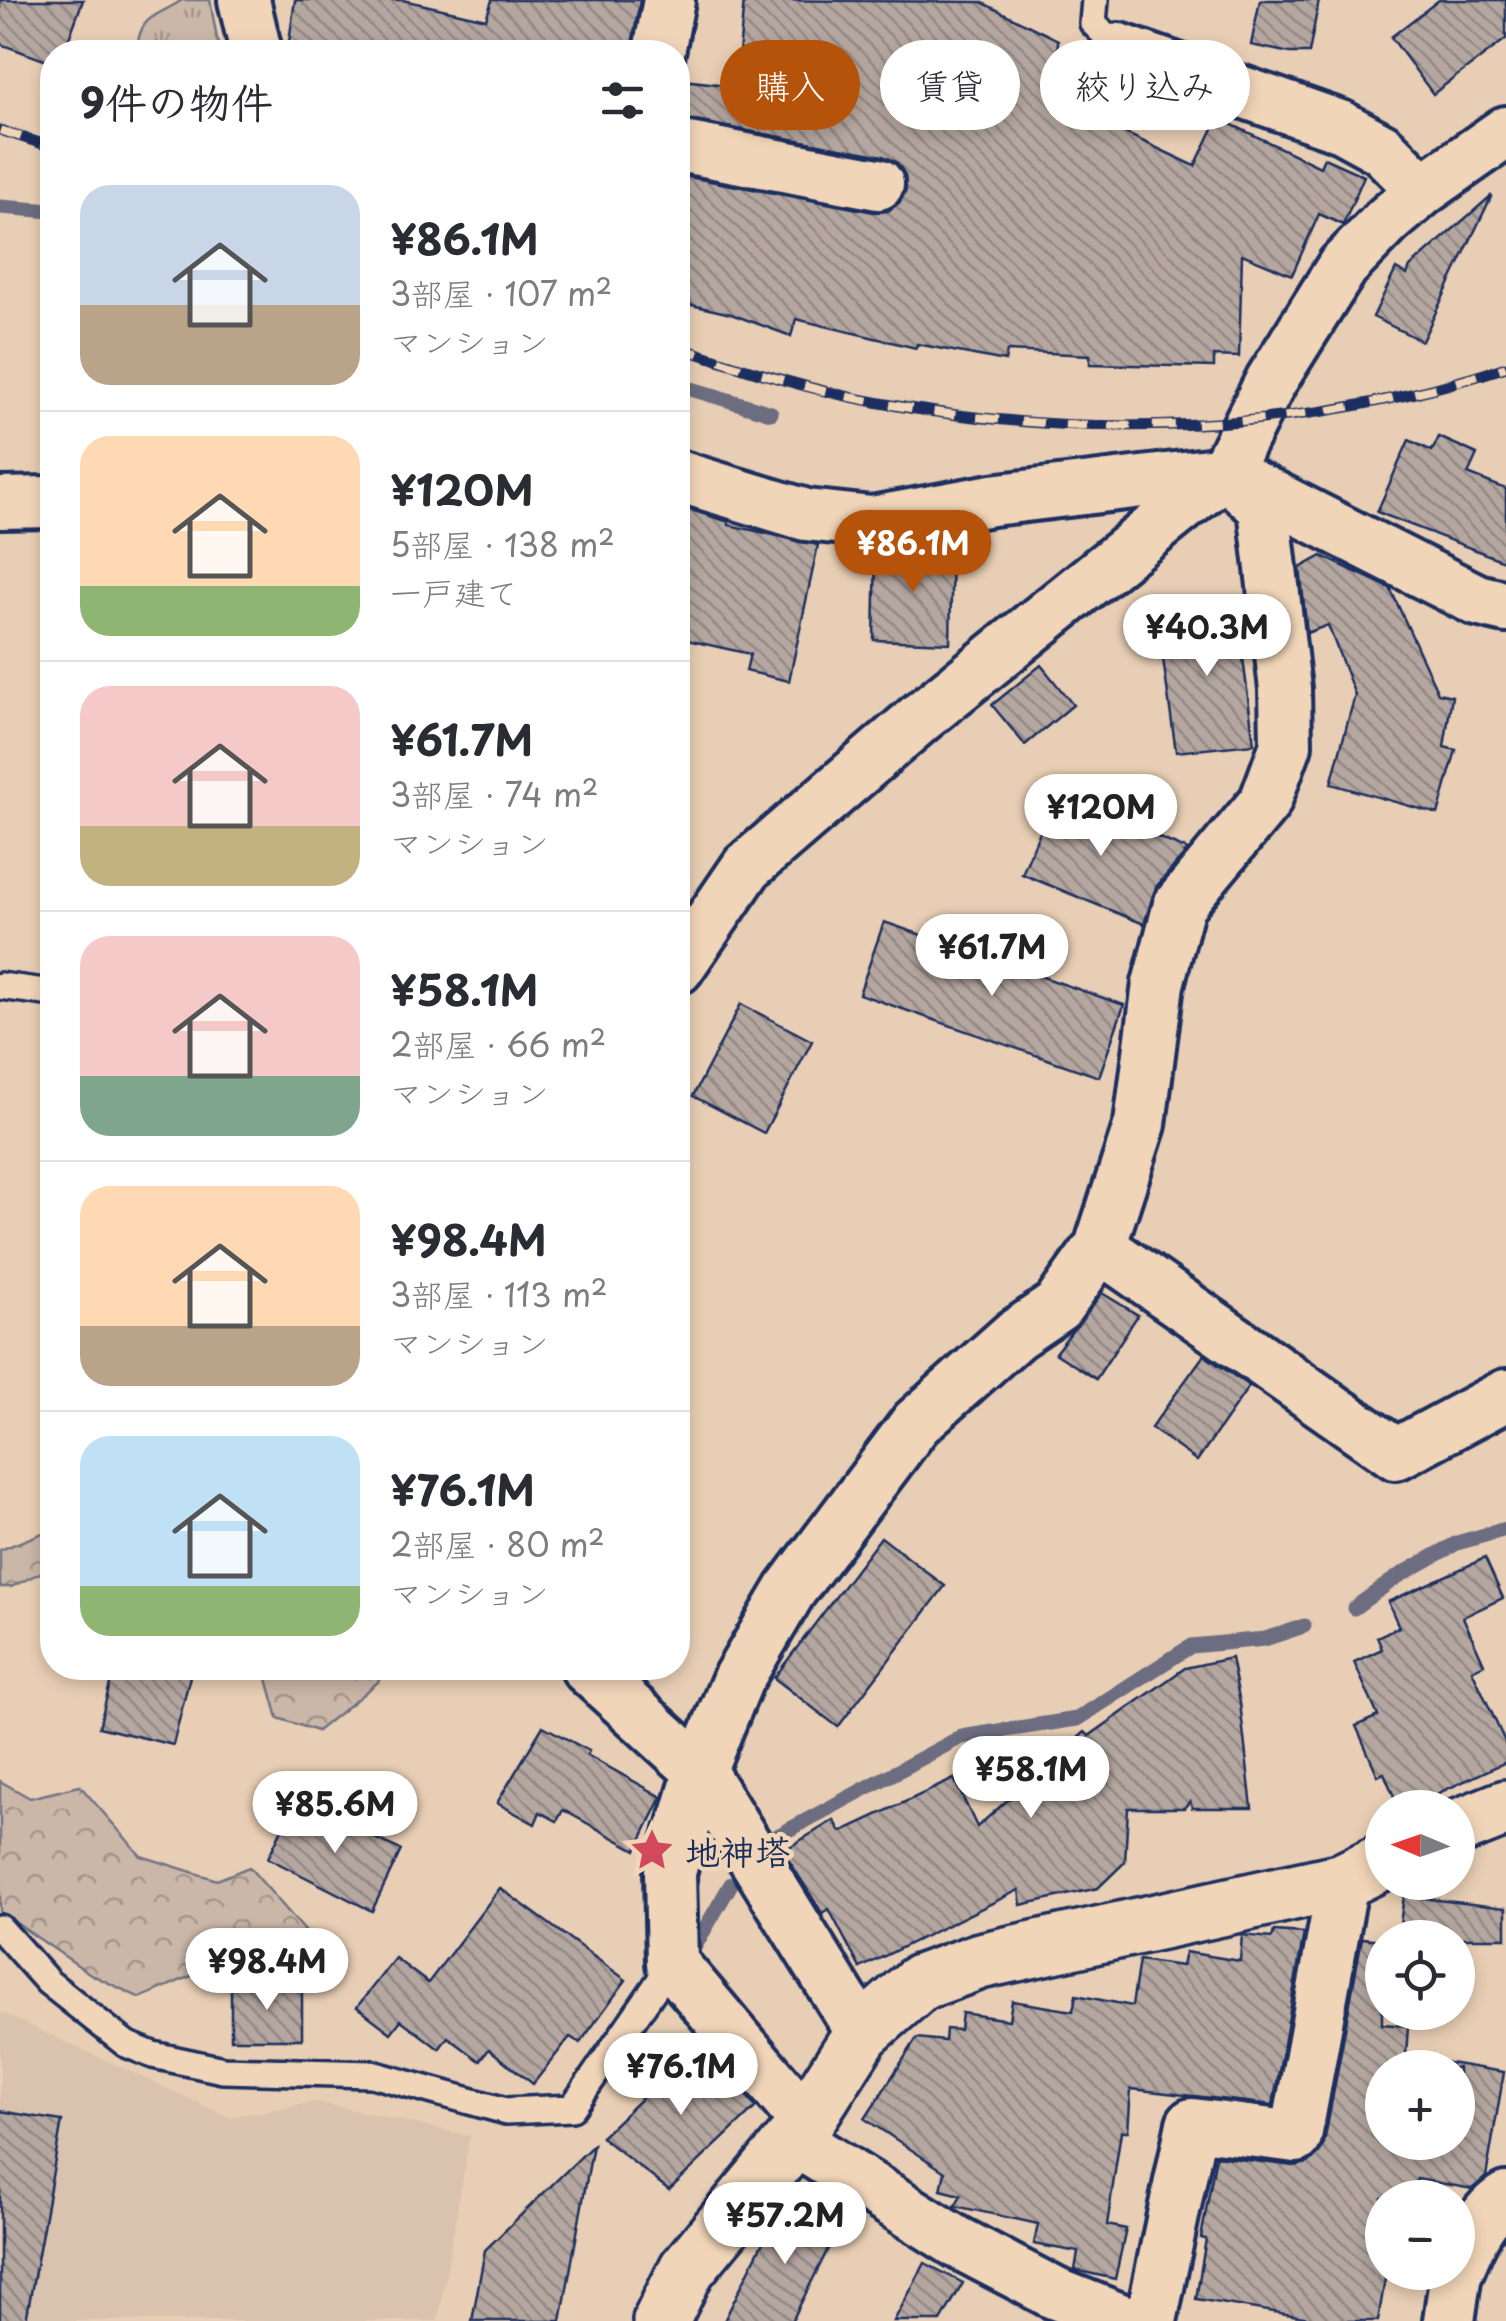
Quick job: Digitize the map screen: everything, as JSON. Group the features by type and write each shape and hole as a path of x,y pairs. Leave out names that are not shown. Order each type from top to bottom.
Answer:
{"street":[{"path":"244,0 253,40"},
{"path":"661,40 669,0"},
{"path":"1250,95 1340,126 1382,149 1422,190"},
{"path":"690,950 747,867 920,718 1225,472 1270,382 1343,266 1422,190 1506,132"},
{"path":"690,148 878,184"},
{"path":"1125,2321 1054,2292 958,2242 799,2130 672,1963 670,1872 700,1771 738,1679 790,1591 916,1424 1015,1335 1058,1306 1100,1247 1140,1124 1158,984 1179,905 1266,802 1286,745 1285,689 1264,508 1225,472"},
{"path":"690,480 806,515 872,522 992,500 1225,472 1477,600 1506,607"},
{"path":"0,503 40,502"},
{"path":"1100,1247 1396,1454 1506,1395"},
{"path":"599,1680 700,1771 862,2033"},
{"path":"1475,1820 1506,1808"},
{"path":"661,2321 687,2269 799,2130 862,2033 919,1982 980,1961 1363,1871 1296,2137 1192,2124 1151,2321"},
{"path":"1475,2233 1495,2205 1506,2198"},
{"path":"1449,2321 1454,2290"}],"lane":[{"path":"1094,0 1093,23 1110,40"},
{"path":"0,986 40,992"},
{"path":"0,1928 48,1982 126,2044 153,2055 222,2070 372,2074 506,2111 572,2108 672,1963"}],"shaded area":[{"path":"0,2012 229,2117 318,2102 470,2136 438,2321 0,2321"}],"green space":[{"path":"182,0 210,0 217,40 138,40 145,23"},
{"path":"40,1534 40,1573 11,1587 0,1587 0,1550"},
{"path":"267,1680 379,1680 317,1731 278,1718"},
{"path":"0,1781 30,1798 80,1786 141,1856 217,1880 249,1867 305,1931 258,1957 198,1973 140,1998 92,1975 0,1912"}],"building":[{"path":"0,0 83,0 68,40 40,40 40,59 0,44"},
{"path":"295,0 403,0 486,19 492,0 640,0 633,40 289,40"},
{"path":"744,0 981,2 1058,40 1040,40 1040,130 1119,130 1195,166 1212,130 1243,130 1320,167 1324,158 1364,176 1343,225 1319,214 1292,275 1242,254 1239,357 1214,356 1214,367 1090,364 1090,355 1007,351 1005,361 917,344 916,348 796,319 791,336 731,314 690,305 690,177 874,212 888,211 900,202 906,190 905,175 897,163 883,156 743,130 860,130 860,40 740,40"},
{"path":"1260,0 1319,0 1309,53 1251,45"},
{"path":"1439,0 1506,0 1506,39 1433,94 1391,37"},
{"path":"690,81 720,84 720,126 690,120"},
{"path":"1492,195 1422,341 1373,317 1396,269 1407,275 1410,267"},
{"path":"1439,437 1477,454 1468,474 1506,489 1506,562 1377,512 1409,440 1432,451"},
{"path":"690,510 729,525 818,545 789,681 746,671 750,654 690,641"},
{"path":"952,549 950,643 874,640 876,550"},
{"path":"1322,556 1390,588 1438,693 1452,696 1444,747 1456,750 1438,814 1331,784 1355,695 1328,625 1307,633 1300,568"},
{"path":"1247,611 1252,654 1243,658 1254,744 1176,752 1157,616"},
{"path":"1041,665 1073,705 1025,745 992,705"},
{"path":"1056,794 1188,850 1156,887 1144,924 1022,874"},
{"path":"884,922 1124,1005 1099,1077 859,994"},
{"path":"741,1004 812,1041 764,1133 693,1096"},
{"path":"1102,1293 1138,1315 1096,1379 1055,1353"},
{"path":"1204,1355 1249,1386 1197,1461 1151,1428"},
{"path":"881,1537 945,1586 838,1727 774,1678"},
{"path":"1485,1558 1503,1598 1463,1617 1484,1664 1472,1670 1506,1744 1506,1762 1445,1790 1391,1790 1384,1773 1378,1776 1356,1726 1378,1716 1354,1662 1382,1649 1377,1637 1399,1627 1388,1602"},
{"path":"1231,1658 1252,1808 1192,1808 1190,1801 1184,1808 1128,1808 1125,1862 1098,1888 1021,1905 1019,1890 860,1968 829,1909 822,1913 783,1851 834,1820 841,1832 954,1779 977,1827 1085,1732 1089,1736 1185,1668"},
{"path":"111,1680 189,1680 173,1745 99,1727"},
{"path":"543,1726 662,1797 636,1850 563,1810 557,1821 540,1812 535,1824 497,1803"},
{"path":"295,1802 401,1850 372,1911 268,1858"},
{"path":"500,1888 626,1980 580,2043 570,2037 533,2084 489,2049 480,2061 448,2037 439,2049 401,2020 391,2033 357,2007 395,1958 428,1983"},
{"path":"1403,1900 1506,1908 1506,1938 1475,1938 1475,1920 1401,1920"},
{"path":"1274,1931 1304,1933 1273,2105 1131,2089 1128,2131 1121,2131 1107,2225 1126,2229 1115,2279 1075,2270 1078,2252 1034,2244 1038,2224 955,2206 961,2195 941,2190 945,2172 865,2119 917,2038 945,2041 946,2029 960,2030 962,2013 1009,2020 1012,2001 1073,2011 1076,1995 1132,2006 1139,1960 1182,1966 1185,1952 1240,1961 1242,1935 1272,1938"},
{"path":"1365,1938 1365,2030 1408,2030 1406,2050 1365,2050 1365,2160 1475,2160 1475,2067 1504,2072 1486,2177 1475,2186 1475,2180 1365,2180 1365,2290 1383,2290 1378,2321 1328,2321 1196,2299 1206,2239 1201,2238 1216,2156 1293,2166 1308,2163 1319,2154"},
{"path":"302,1986 302,2039 231,2039 231,1987"},
{"path":"701,2041 756,2107 669,2190 601,2137"},
{"path":"0,2111 62,2121 26,2321 0,2321"},
{"path":"593,2145 561,2321 472,2321 485,2250"},
{"path":"798,2199 842,2221 792,2321 724,2321 768,2232 779,2238"},
{"path":"925,2263 963,2283 941,2321 894,2321"}],"waterway":[{"path":"0,207 40,210"},
{"path":"690,389 771,413"},
{"path":"1354,1608 1397,1577 1457,1543 1506,1529"},
{"path":"768,1841 961,1737 1077,1719 1191,1646 1265,1639 1304,1626"},
{"path":"695,1946 731,1884"}],"railway":[{"path":"0,130 40,143"},
{"path":"690,351 800,385 875,402 953,414 1113,426 1273,418 1430,389 1506,367"}],"place":[{"name":"地神塔","path":"652,1850"}]}
